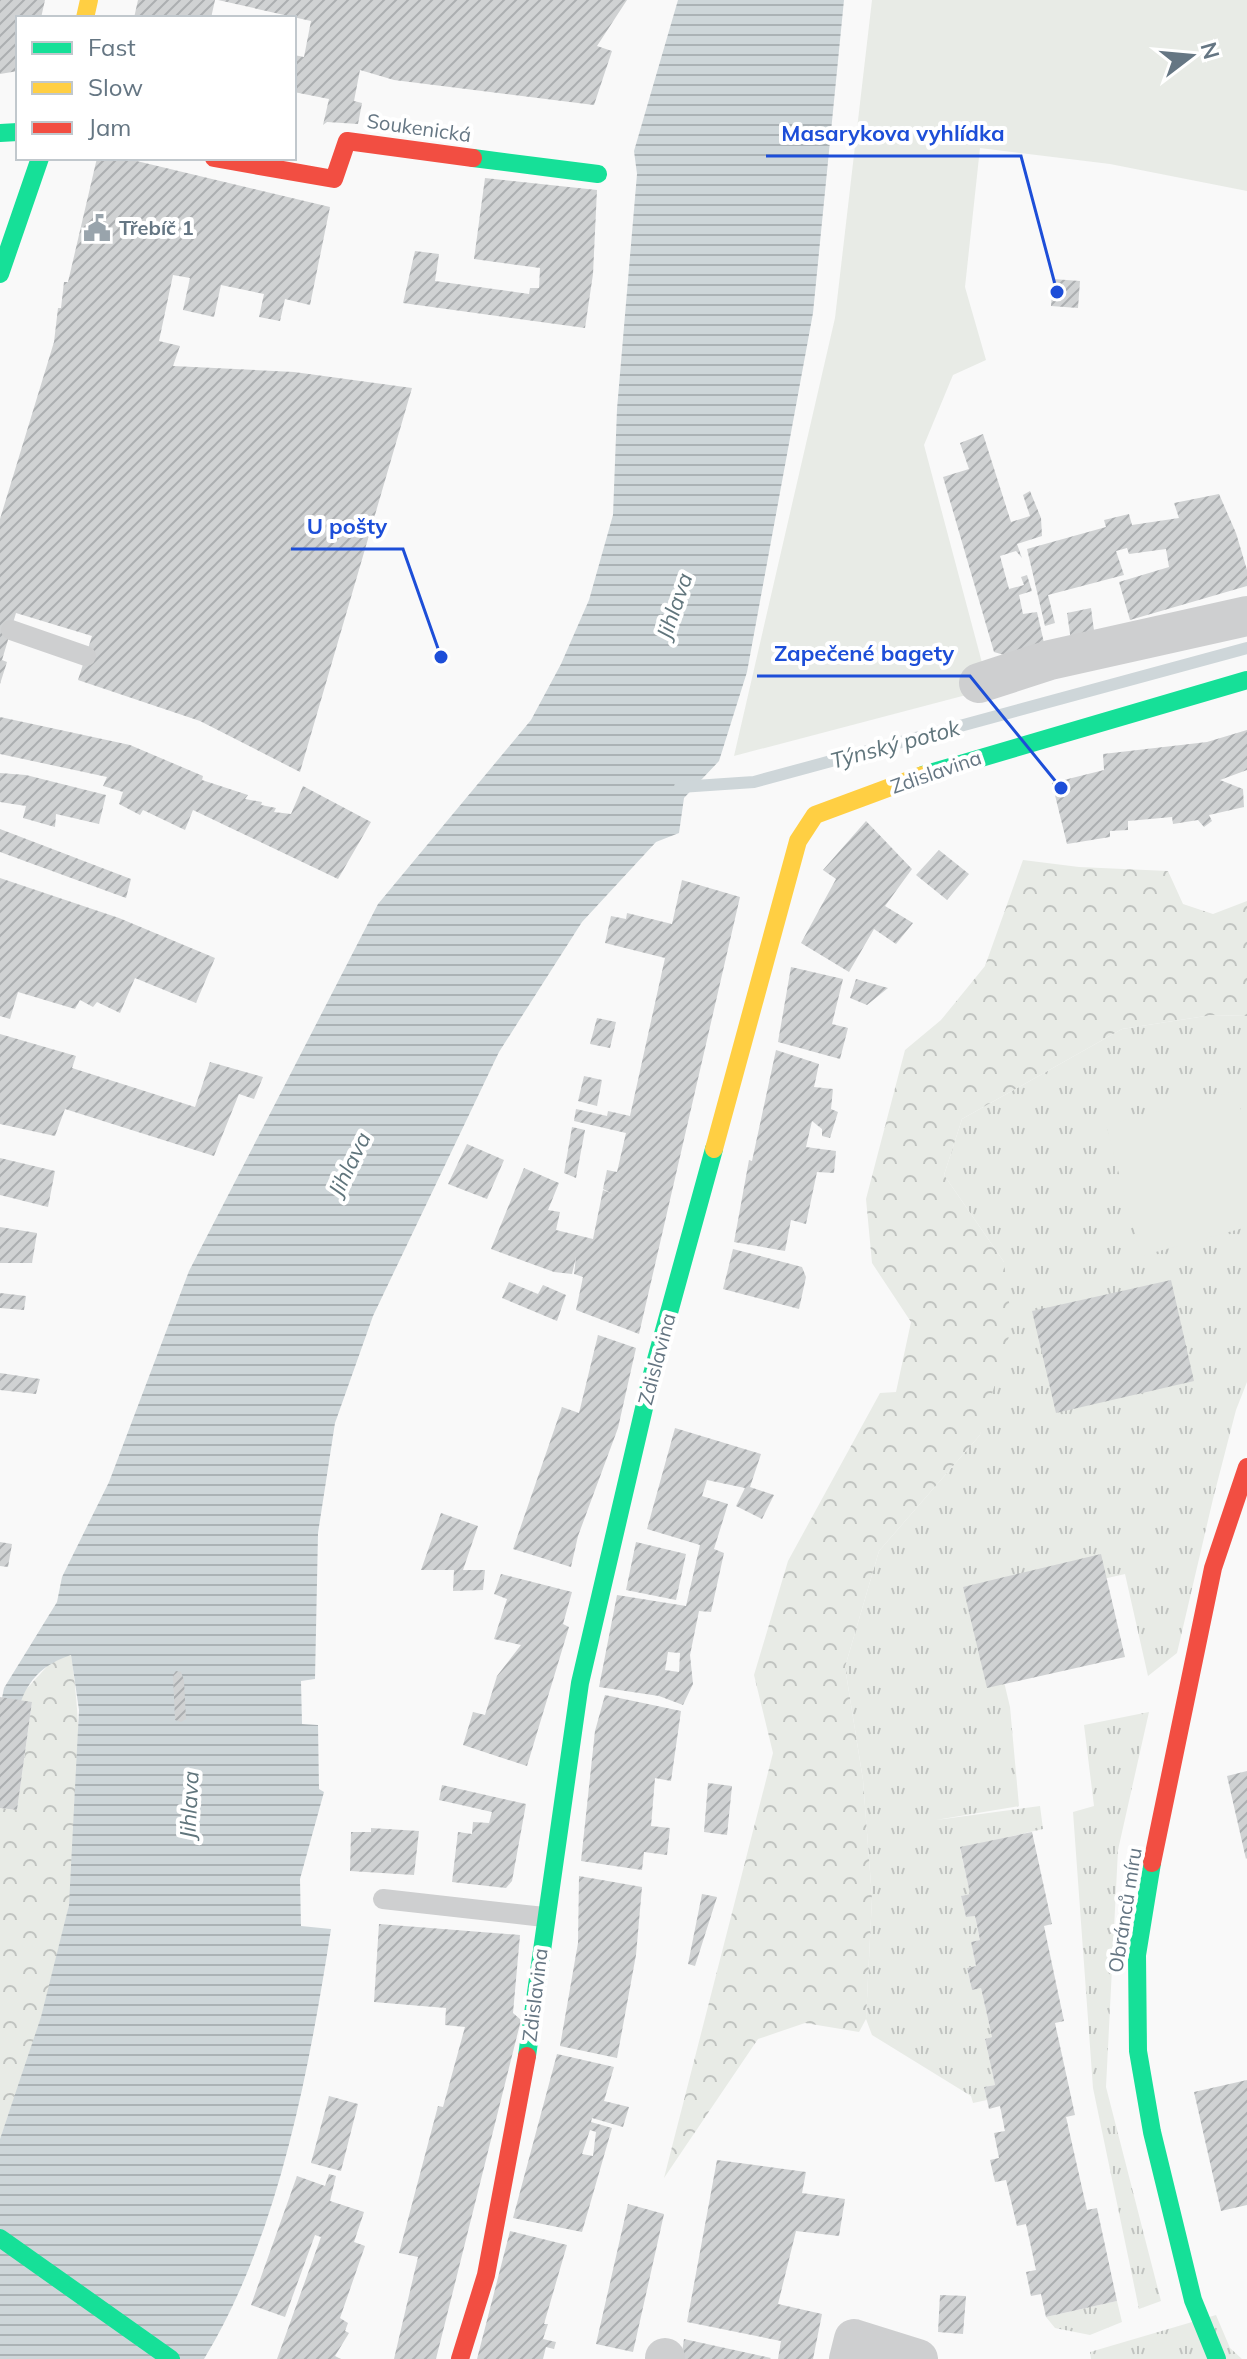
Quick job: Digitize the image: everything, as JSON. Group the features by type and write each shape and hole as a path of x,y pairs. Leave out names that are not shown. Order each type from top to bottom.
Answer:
{"street":[{"name":"Soukenická","path":"225,160 334,179 347,141 598,174"},
{"path":"0,274 39,160"},
{"path":"979,683 1050,660 1247,616"},
{"name":"Zdislavina","path":"460,2359 486,2275 522,2091 538,1989 544,1917 580,1683 651,1378 798,841 815,815 943,768 1247,680"},
{"name":"Obránců míru","path":"1217,2359 1199,2316 1141,2081 1135,2009 1137,1957 1196,1655 1234,1496 1247,1467"},
{"path":"0,2238 171,2359"},
{"path":"849,2359 854,2339 918,2359"}],"lane":[{"path":"11,630 86,656"},
{"path":"383,1899 544,1917"}],"green space":[{"path":"872,0 1247,0 1247,191 1110,164 980,148 965,287 986,360 953,375 924,445 989,689 734,756 835,318"},
{"path":"1023,860 1079,867 1168,871 1183,904 1213,914 1247,901 1247,1016 1212,1015 1122,1029 962,1119 944,1175 1004,1262 1012,1326 980,1435 879,1551 845,1667 863,1780 872,1898 866,2019 859,2032 805,2023 758,2039 664,2178 773,1753 754,1675 788,1561 880,1393 896,1392 911,1322 872,1263 866,1199 905,1050 941,1020 985,966"},
{"path":"1212,1015 1247,1016 1247,1382 1236,1410 1213,1499 1177,1653 1148,1676 1125,1574 986,1606 1010,1707 1019,1806 936,1820 1040,1806 1043,1829 960,1848 970,1894 961,1896 966,1917 975,1916 980,1940 971,1942 976,1966 967,1968 972,1990 981,1988 992,2037 985,2039 995,2085 984,2087 987,2100 973,2103 971,2096 872,2035 866,2019 872,1898 863,1780 845,1667 879,1551 980,1435 1004,1262 944,1175 962,1119 1122,1029"},
{"path":"1236,1091 1247,1133 1247,1227 1141,1256 1106,1125"},
{"path":"71,1654 78,1716 79,1779 69,1904 49,1993 0,2139 0,1808 17,1810 32,1703 19,1700 20,1696 52,1661"},
{"path":"1149,1712 1118,1850 1106,2087 1161,2301 1139,2309 1093,2088 1073,1812 1094,1806 1084,1725"},
{"path":"1117,2301 1122,2322 1090,2335 1055,2328 1046,2317"},
{"path":"1216,2315 1230,2348 1242,2359 1091,2359 1090,2352"}],"water":[{"name":"Jihlava","path":"678,0 844,0 813,313 747,672 719,761 684,798 679,833 656,842 582,922 499,1052 373,1316 335,1423 318,1533 315,1679 301,1681 302,1724 318,1725 319,1789 324,1792 300,1879 301,1926 331,1929 301,2095 287,2151 252,2260 230,2311 204,2359 0,2359 0,2139 41,2017 69,1905 79,1710 71,1655 45,1668 29,1685 12,1736 0,1708 4,1688 57,1602 62,1577 109,1482 189,1271 378,904 531,720 561,664 589,600 613,515 617,409 637,174 634,151"}],"building":[{"path":"0,0 45,0 41,16 16,16 16,71 0,74"},
{"path":"138,0 215,0 211,16 134,16"},
{"path":"218,0 627,0 597,46 612,51 594,105 394,80 360,70 354,101 362,103 358,124 327,122 323,125 329,99 296,92 296,55 304,57 311,21"},
{"path":"97,160 132,160 330,207 310,305 285,299 280,321 259,317 264,294 221,285 214,317 183,310 190,278 173,275 159,341 180,346 173,366 294,372 412,388 300,772 200,721 78,680 92,636 16,613 2,660 7,662 0,684 0,519 54,342 64,282 68,282"},
{"path":"485,178 597,190 593,274 585,328 403,303 415,251 439,254 435,281 529,294 530,288 539,288 540,268 474,259"},
{"path":"1053,279 1080,281 1078,308 1051,306"},
{"path":"983,434 1011,522 1030,516 1023,495 1030,491 1041,518 1042,536 1017,544 1022,558 1016,551 1000,556 1009,589 1024,585 1021,577 1027,575 1032,591 1019,595 1023,614 1037,612 1044,643 1004,655 994,652 943,477 969,469 960,443"},
{"path":"1219,494 1236,533 1247,570 1247,586 1130,620 1119,582 1169,567 1166,549 1129,554 1127,548 1116,551 1124,575 1048,595 1055,623 1045,626 1027,549 1106,527 1104,520 1129,514 1132,525 1179,518 1174,503"},
{"path":"1091,608 1095,638 1071,641 1067,613"},
{"path":"0,717 130,745 203,776 202,780 248,795 245,799 276,808 274,812 291,814 303,786 371,822 338,879 193,810 185,830 143,810 140,815 119,804 123,792 103,786 107,777 0,754"},
{"path":"1247,730 1247,770 1220,780 1243,789 1244,807 1209,815 1212,821 1204,827 1198,820 1173,824 1172,817 1128,821 1128,830 1110,831 1110,837 1067,844 1052,783 1104,770 1103,754 1207,742"},
{"path":"0,773 26,775 106,795 99,824 56,814 55,827 23,818 26,806 0,802"},
{"path":"866,821 912,869 885,906 913,923 896,944 874,929 849,972 801,943 836,879 823,870"},
{"path":"0,829 131,879 126,898 0,852"},
{"path":"939,850 969,874 947,900 916,875"},
{"path":"0,878 119,918 215,958 196,1003 135,978 120,1013 97,1002 93,1007 80,1000 75,1009 18,992 10,1019 0,1016"},
{"path":"682,880 740,897 639,1334 576,1310 583,1277 574,1274 576,1257 572,1274 554,1272 491,1249 524,1168 559,1183 548,1210 560,1212 556,1230 593,1239 603,1190 613,1194 603,1189 607,1170 617,1172 626,1133 574,1121 576,1109 607,1116 608,1111 630,1116 665,958 605,943 611,916 626,919 627,913 672,924"},
{"path":"791,967 843,979 832,1024 848,1028 840,1059 778,1042"},
{"path":"856,979 888,988 867,1005 850,998"},
{"path":"597,1018 616,1022 610,1048 590,1044"},
{"path":"0,1034 76,1056 72,1068 195,1107 210,1062 263,1077 254,1099 239,1094 214,1156 65,1109 55,1136 0,1124"},
{"path":"776,1050 819,1064 814,1087 833,1089 831,1109 838,1112 830,1138 822,1136 822,1129 812,1121 806,1147 836,1151 834,1173 817,1172 806,1224 791,1220 785,1251 734,1242 749,1160 752,1161"},
{"path":"584,1076 602,1080 597,1106 578,1101"},
{"path":"572,1127 585,1130 576,1178 564,1173"},
{"path":"467,1144 504,1160 487,1199 448,1184"},
{"path":"0,1158 55,1171 48,1207 0,1195"},
{"path":"0,1227 37,1233 32,1263 0,1263"},
{"path":"733,1249 802,1267 806,1277 799,1309 723,1289"},
{"path":"1171,1280 1194,1381 1056,1413 1032,1311"},
{"path":"509,1282 538,1294 543,1285 566,1295 557,1321 502,1298"},
{"path":"0,1293 26,1296 24,1310 0,1308"},
{"path":"598,1335 636,1348 618,1428 578,1536 571,1567 513,1549 562,1407 579,1413"},
{"path":"0,1373 40,1379 36,1394 0,1390"},
{"path":"675,1428 761,1454 750,1487 774,1495 762,1519 736,1506 745,1488 707,1480 702,1496 728,1504 714,1549 724,1553 711,1612 699,1611 690,1655 693,1684 683,1705 659,1696 599,1687 617,1595 686,1606 700,1545 647,1529","holes":["668,1652 680,1653 679,1672 665,1670"]},
{"path":"441,1513 478,1526 463,1570 485,1570 483,1590 453,1591 454,1570 421,1570"},
{"path":"0,1542 12,1544 8,1567 0,1566"},
{"path":"636,1542 686,1554 676,1600 626,1590"},
{"path":"1101,1554 1125,1657 987,1688 963,1587"},
{"path":"501,1574 572,1592 563,1624 569,1627 527,1766 463,1745 473,1712 485,1715 497,1676 521,1645 494,1639 507,1599 494,1594"},
{"path":"176,1671 181,1672 184,1680 186,1719 181,1722 175,1720 173,1675"},
{"path":"605,1695 681,1711 671,1781 655,1778 651,1826 670,1828 667,1855 644,1852 642,1870 581,1861 595,1731"},
{"path":"0,1697 32,1702 17,1810 0,1808"},
{"path":"1247,1771 1247,1858 1246,1859 1227,1776"},
{"path":"708,1783 732,1786 727,1835 704,1832"},
{"path":"442,1785 526,1804 512,1881 506,1888 452,1882 458,1832 472,1834 473,1822 489,1823 492,1812 439,1800"},
{"path":"371,1828 419,1831 414,1875 350,1871 351,1832 371,1832"},
{"path":"1032,1832 1052,1924 1044,1926 1064,2021 1055,2023 1075,2115 1066,2117 1087,2210 1097,2208 1117,2301 1046,2317 1041,2294 1031,2296 1026,2272 1036,2270 1026,2224 1017,2226 1006,2180 995,2182 990,2160 999,2158 994,2133 1005,2131 1000,2106 989,2109 984,2087 995,2085 985,2039 992,2037 981,1988 972,1990 967,1968 976,1966 971,1942 980,1940 975,1916 966,1917 961,1896 970,1894 960,1847"},
{"path":"579,1876 642,1887 636,1955 617,2058 560,2046 578,1943"},
{"path":"702,1894 717,1897 695,1966 688,1964"},
{"path":"379,1924 520,1935 513,2013 521,2020 436,2359 394,2359 418,2257 399,2253 438,2106 443,2107 465,2027 445,2025 446,2008 374,2002"},
{"path":"557,2054 614,2067 604,2101 629,2107 623,2127 592,2118 591,2122 612,2128 582,2232 513,2218","holes":["590,2130 596,2132 593,2156 582,2154"]},
{"path":"1247,2080 1247,2205 1221,2211 1194,2092"},
{"path":"329,2096 358,2104 341,2171 311,2163"},
{"path":"717,2160 806,2172 802,2193 845,2199 839,2236 796,2231 778,2304 822,2314 813,2359 778,2359 781,2341 687,2322"},
{"path":"329,2174 336,2176 330,2201 364,2212 354,2242 365,2246 340,2318 348,2323 345,2331 349,2333 335,2356 341,2359 277,2359 321,2237 315,2235 285,2317 251,2305 297,2176 325,2186"},
{"path":"628,2204 664,2214 633,2352 596,2344"},
{"path":"510,2231 567,2245 544,2324 548,2324 543,2339 556,2342 554,2349 546,2347 543,2359 477,2359"},
{"path":"940,2295 966,2296 963,2334 938,2332"},
{"path":"684,2339 771,2358 681,2359"}],"waterway":[{"name":"Týnský potok","path":"680,787 754,782 1247,648"}],"traffic: fast":[{"path":"0,133 16,132"},
{"path":"473,158 598,174"},
{"path":"0,274 39,160"},
{"path":"923,775 1247,680"},
{"path":"527,2056 580,1683 651,1378 714,1149"},
{"path":"1152,1863 1137,1955 1138,2051 1152,2132 1193,2300 1217,2359"},
{"path":"0,2238 171,2359"}],"traffic: slow":[{"path":"85,16 89,0"},
{"path":"714,1149 798,841 815,815 923,775"}],"traffic: jam":[{"path":"225,160 334,179 347,141 473,158"},
{"path":"1152,1863 1213,1568 1247,1467"},
{"path":"460,2359 486,2275 527,2056"}],"place":[{"name":"Třebíč 1","path":"97,228"},
{"name":"Masarykova vyhlídka","path":"1057,292"},
{"name":"U pošty","path":"441,657"},
{"name":"Zapečené bagety","path":"1061,788"}]}
